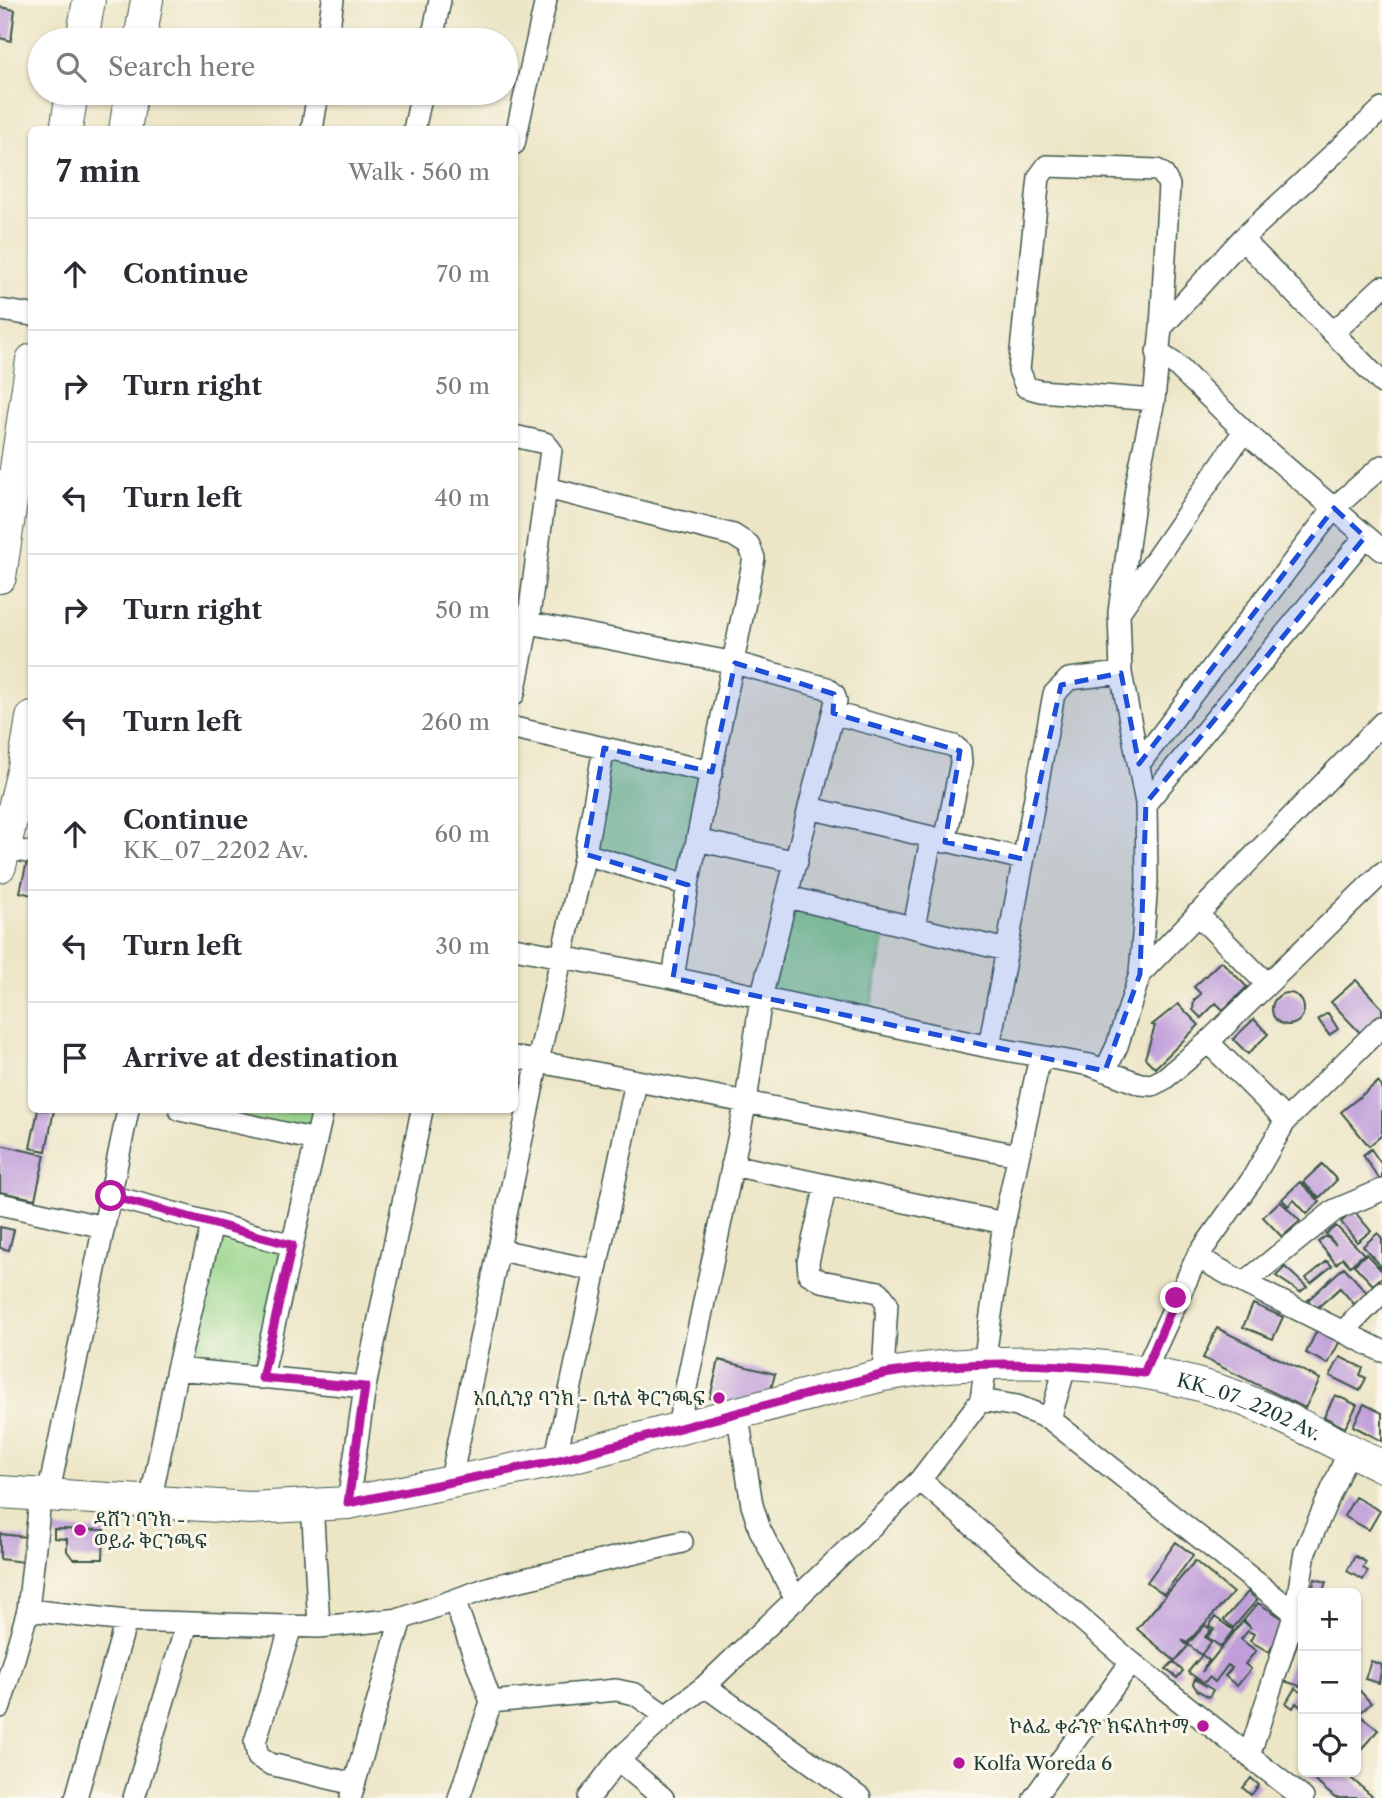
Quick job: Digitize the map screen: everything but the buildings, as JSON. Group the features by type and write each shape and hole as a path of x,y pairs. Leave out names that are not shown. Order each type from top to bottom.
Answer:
{"main road":[{"path":"84,28 89,0"},
{"path":"142,28 147,0"},
{"path":"67,126 70,105"},
{"path":"126,126 129,105"},
{"path":"0,577 28,387"},
{"path":"9,853 28,743"},
{"name":"KK_07_2202 Av.","path":"983,1381 1039,1364 1174,1377 1239,1398 1381,1468"},
{"path":"0,1507 44,1503 150,1503 250,1508 348,1503 555,1461 677,1431 884,1374 935,1366 983,1381"},
{"path":"0,1492 44,1503 176,1518 313,1520 374,1514 512,1483 830,1398 925,1380 1094,1379 1169,1390 1228,1409 1344,1462 1381,1468"}],"street":[{"path":"329,28 333,0"},
{"path":"434,28 440,0"},
{"path":"518,126 546,0"},
{"path":"313,126 316,105"},
{"path":"415,126 419,105"},
{"path":"1161,328 1241,239 1382,109"},
{"path":"1105,1071 1117,1046 1140,974 1147,882 1146,803 1121,673 1119,612 1137,481 1154,400 1161,328 1167,179 1157,170 1055,165 1043,170 1039,177 1020,370 1022,379 1027,387 1040,391 1154,400"},
{"path":"1241,239 1382,383"},
{"path":"1333,333 1382,287"},
{"path":"0,310 28,315"},
{"path":"1146,803 1374,544 1244,431 1174,363 1157,352"},
{"path":"1119,612 1244,431"},
{"path":"518,437 545,443 551,450 547,488 521,621 518,652"},
{"path":"1139,764 1334,508 1382,466"},
{"path":"547,488 733,535 749,545 754,558 735,663 688,885 673,978"},
{"path":"521,621 735,663 827,688 836,701 761,998 746,1101 677,1431"},
{"path":"989,1047 1054,694 1069,679 1121,673"},
{"path":"833,713 954,746 960,751 961,763 914,927"},
{"path":"1140,974 1382,723"},
{"path":"518,728 712,772"},
{"path":"450,1484 538,1061 585,854 604,748"},
{"path":"810,808 938,841 1023,859"},
{"path":"697,840 797,862"},
{"path":"585,854 688,885"},
{"path":"518,949 673,978 1105,1071 1140,1084 1152,1085 1164,1079 1208,1042 1382,873"},
{"path":"788,897 1006,950"},
{"path":"1196,914 1268,984"},
{"path":"1144,1373 1196,1257 1251,1181 1286,1120 1382,1026"},
{"path":"1208,1042 1286,1120"},
{"path":"589,1798 618,1760 666,1716 705,1686 919,1480 983,1381 1004,1223 1040,1057"},
{"path":"518,1058 1018,1155"},
{"path":"555,1461 593,1270 636,1082"},
{"path":"0,1707 28,1610 44,1503 127,1113"},
{"path":"206,1113 231,1116 316,1140"},
{"path":"262,1378 322,1113"},
{"path":"348,1503 365,1387 421,1113"},
{"path":"732,1165 1004,1223"},
{"path":"826,1185 808,1262 810,1274 821,1281 879,1292 884,1296 887,1303 884,1374"},
{"path":"1244,1283 1335,1210 1382,1190"},
{"path":"111,1196 292,1245"},
{"path":"0,1204 104,1227"},
{"path":"150,1503 177,1369 212,1225"},
{"path":"500,1250 593,1270"},
{"path":"1196,1257 1382,1350"},
{"path":"1343,1332 1382,1292"},
{"path":"177,1369 365,1387"},
{"path":"1051,1419 1062,1378"},
{"path":"983,1381 1017,1406 1051,1419 1295,1613"},
{"path":"739,1423 752,1505 760,1530 796,1600"},
{"path":"1249,1756 1295,1613 1305,1552 1344,1462"},
{"path":"919,1480 1131,1662 1303,1798"},
{"path":"313,1520 319,1627"},
{"path":"28,1610 187,1624 291,1627 401,1619 537,1575 682,1542"},
{"path":"454,1600 491,1702 459,1798"},
{"path":"291,1627 256,1742 258,1757 352,1791 401,1619"},
{"path":"76,1798 126,1620"},
{"path":"134,1798 187,1624"},
{"path":"1034,1798 1131,1662"},
{"path":"705,1686 860,1798"},
{"path":"491,1702 616,1690 635,1694 666,1716"},
{"path":"618,1760 663,1798"}],"highlighted area":[{"path":"1334,508 1365,537 1146,803 1140,974 1105,1071 673,978 688,885 585,854 604,748 712,772 735,663 834,694 833,713 960,751 945,842 1023,859 1061,685 1121,673 1139,764"}],"green space":[{"path":"604,748 712,772 688,885 585,854"},
{"path":"788,897 887,921 868,1021 761,998"},
{"path":"231,1113 322,1113 316,1140 229,1122"},
{"path":"212,1225 292,1245 262,1378 177,1369"}],"place":[{"name":"አቢሲንያ ባንክ - ቤተል ቅርንጫፍ","path":"719,1398"},
{"name":"ዳሸን ባንክ - ወይራ ቅርንጫፍ","path":"80,1530"},
{"name":"ኮልፌ ቀራንዮ ክፍለከተማ","path":"1203,1726"},
{"name":"Kolfa Woreda 6","path":"959,1763"}],"route":[{"path":"111,1196 292,1245 262,1378 365,1387 348,1503 404,1494 555,1461 677,1431 752,1408 884,1374 935,1366 1027,1364 1098,1367 1144,1373 1176,1298"}]}
